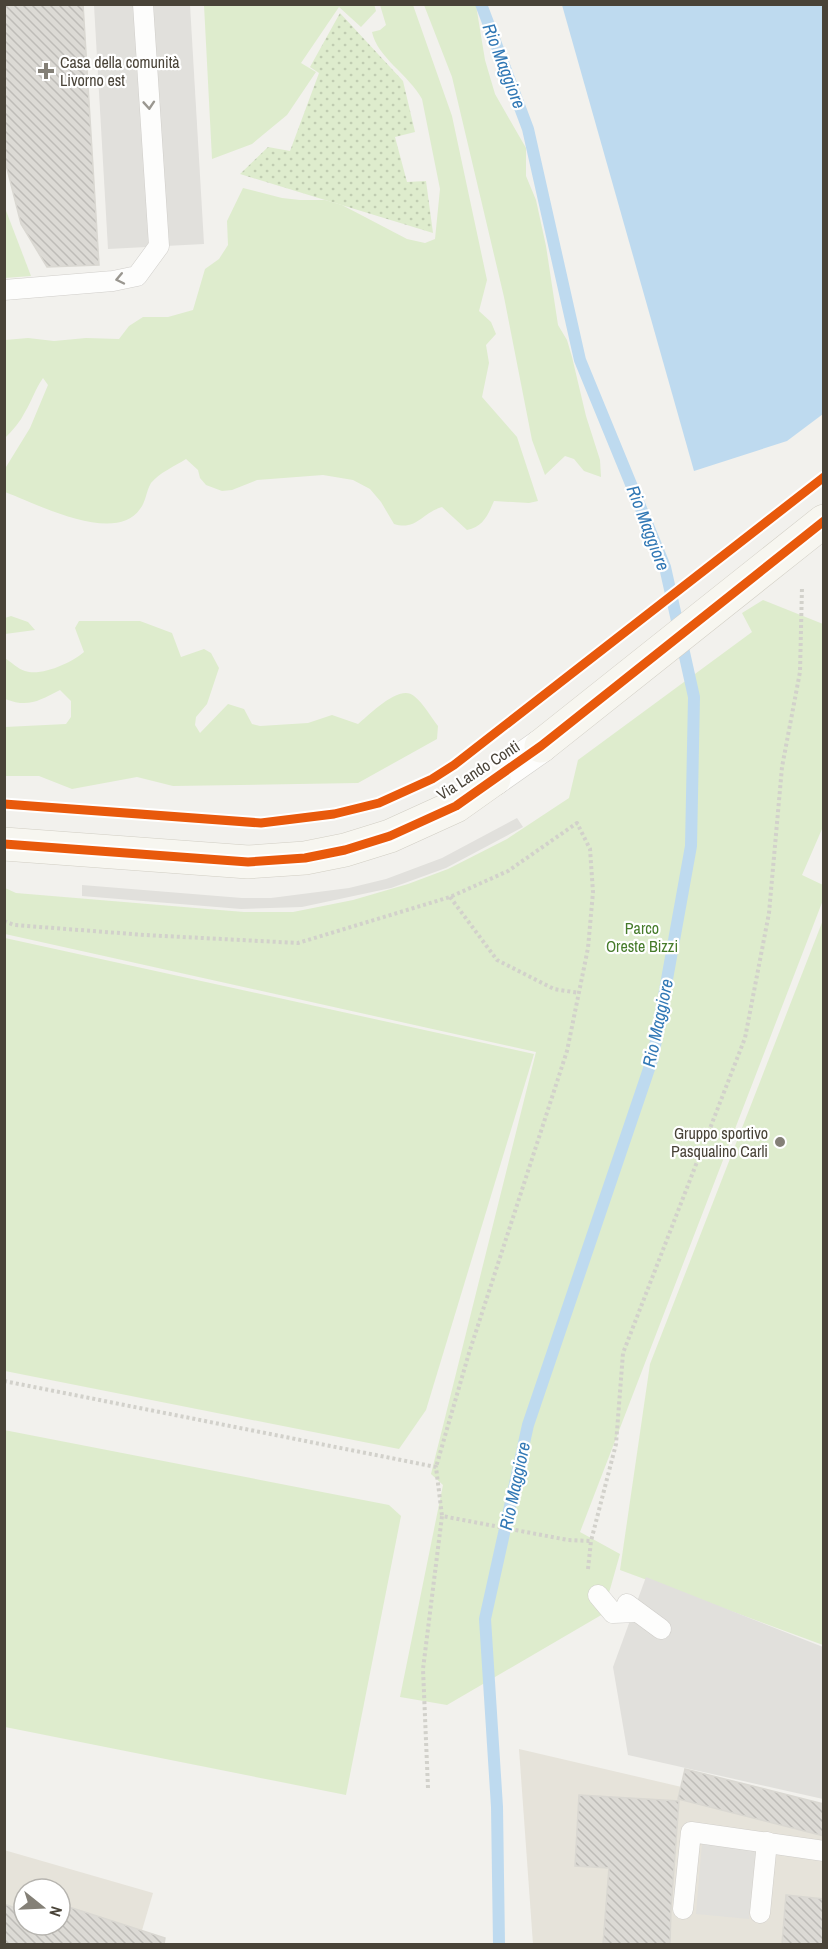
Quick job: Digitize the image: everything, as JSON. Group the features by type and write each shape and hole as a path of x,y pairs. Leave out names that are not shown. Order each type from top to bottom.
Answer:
{"street":[{"name":"Via Lando Conti","path":"4,844 248,862 305,858 345,850 390,836 456,806 541,746 824,521"}],"lane":[{"path":"4,290 113,281 136,276 159,246 143,4"},
{"path":"598,1595 613,1613 630,1606 661,1629"},
{"path":"683,1909 691,1832 824,1851"},
{"path":"760,1913 767,1842"}],"path":[{"path":"598,1595 588,1567 591,1541 616,1444 623,1353 745,1038 770,913 782,767 800,672 802,577"},
{"path":"4,921 14,925 145,935 298,943 450,897 508,871 577,823 590,849 593,892 588,948 567,1052 468,1353 436,1467 442,1516 423,1669 428,1788"},
{"path":"450,897 497,960 554,989 579,993"},
{"path":"4,1381 436,1467"},
{"path":"442,1516 568,1540 591,1541"}],"shaded area":[{"path":"94,5 190,5 204,244 108,249"},
{"path":"517,818 523,827 446,868 391,888 302,907 241,909 82,896 82,885 242,898 271,898 349,888 386,879 442,858"},
{"path":"646,1577 823,1647 823,1799 628,1755 613,1667"},
{"path":"519,1749 823,1820 823,1944 533,1944"},
{"path":"702,1844 756,1849 749,1919 696,1914"},
{"path":"4,1850 153,1893 138,1944 5,1944"}],"green space":[{"path":"374,4 376,11 361,27 339,7 301,63 316,72 287,115 252,144 212,159 204,5"},
{"path":"380,5 413,5 452,116 487,280 479,311 491,322 496,334 486,345 489,363 482,397 517,437 538,501 529,503 494,501 481,523 467,530 442,507 414,523 402,526 394,524 370,489 353,480 323,475 257,480 232,490 222,491 206,485 200,478 198,470 186,459 154,479 140,509 128,519 113,523 95,523 75,518 5,492 6,467 30,428 48,385 43,378 21,419 5,438 5,340 119,339 129,326 143,317 168,317 193,310 205,269 219,259 228,245 227,221 243,188 282,198 325,200 342,205 407,239 425,243 435,239 440,189 422,99 375,41 372,32 386,25"},
{"path":"424,5 476,5 485,60 495,94 526,148 526,176 536,200 546,246 558,325 567,340 572,357 586,416 600,460 601,477 584,471 574,459 565,456 545,475 532,440 504,297 452,77"},
{"path":"340,13 403,81 415,132 395,137 407,182 426,181 433,233 240,174 268,147 290,151 319,73 310,67"},
{"path":"5,208 31,276 5,278"},
{"name":"Parco Oreste Bizzi","path":"763,600 823,624 823,830 802,875 823,885 823,900 580,1532 620,1554 603,1614 447,1705 400,1697 443,1485 431,1474 536,1052 5,934 5,888 16,893 244,912 293,912 353,900 408,884 448,869 507,839 569,798 578,760 752,632 742,613"},
{"path":"11,616 28,622 35,630 5,634 5,618"},
{"path":"79,621 140,621 172,633 181,657 204,649 211,653 219,668 207,704 196,717 195,725 200,733 228,704 244,709 252,724 260,726 308,723 332,715 358,724 393,697 408,693 421,703 438,726 437,739 358,783 173,786 137,777 72,789 39,776 5,776 5,727 66,724 71,717 71,701 60,690 27,703 5,699 5,658 20,669 32,672 48,670 65,664 84,652 75,628"},
{"name":"Gruppo sportivo Pasqualino Carli","path":"823,920 823,1645 620,1570 650,1364"},
{"path":"5,938 534,1054 426,1410 399,1449 5,1371"},
{"path":"4,1430 389,1505 401,1516 346,1795 5,1727"}],"water":[{"path":"562,5 823,5 823,414 787,441 694,471"}],"building":[{"name":"Casa della comunità Livorno est","path":"4,4 83,4 99,265 47,267 21,224 4,157"},
{"path":"685,1769 824,1804 824,1836 678,1799"},
{"path":"579,1795 679,1801 670,1944 603,1944 609,1868 575,1866"},
{"path":"786,1895 824,1899 824,1944 782,1944"},
{"path":"4,1904 12,1907 12,1937 72,1937 72,1908 165,1938 164,1944 4,1944"}],"waterway":[{"name":"Rio Maggiore","path":"481,4 528,129 580,360 665,567 694,697 691,846 653,1057 528,1425 485,1619 497,1807 499,1944"}],"cycle path":[{"path":"4,804 261,823 334,814 379,803 432,779 454,765 824,477"},
{"path":"4,844 248,862 305,858 345,850 390,836 456,806 541,746 824,521"}],"place":[{"name":"Casa della comunità Livorno est","path":"46,71"},
{"name":"Gruppo sportivo Pasqualino Carli","path":"780,1142"}]}
